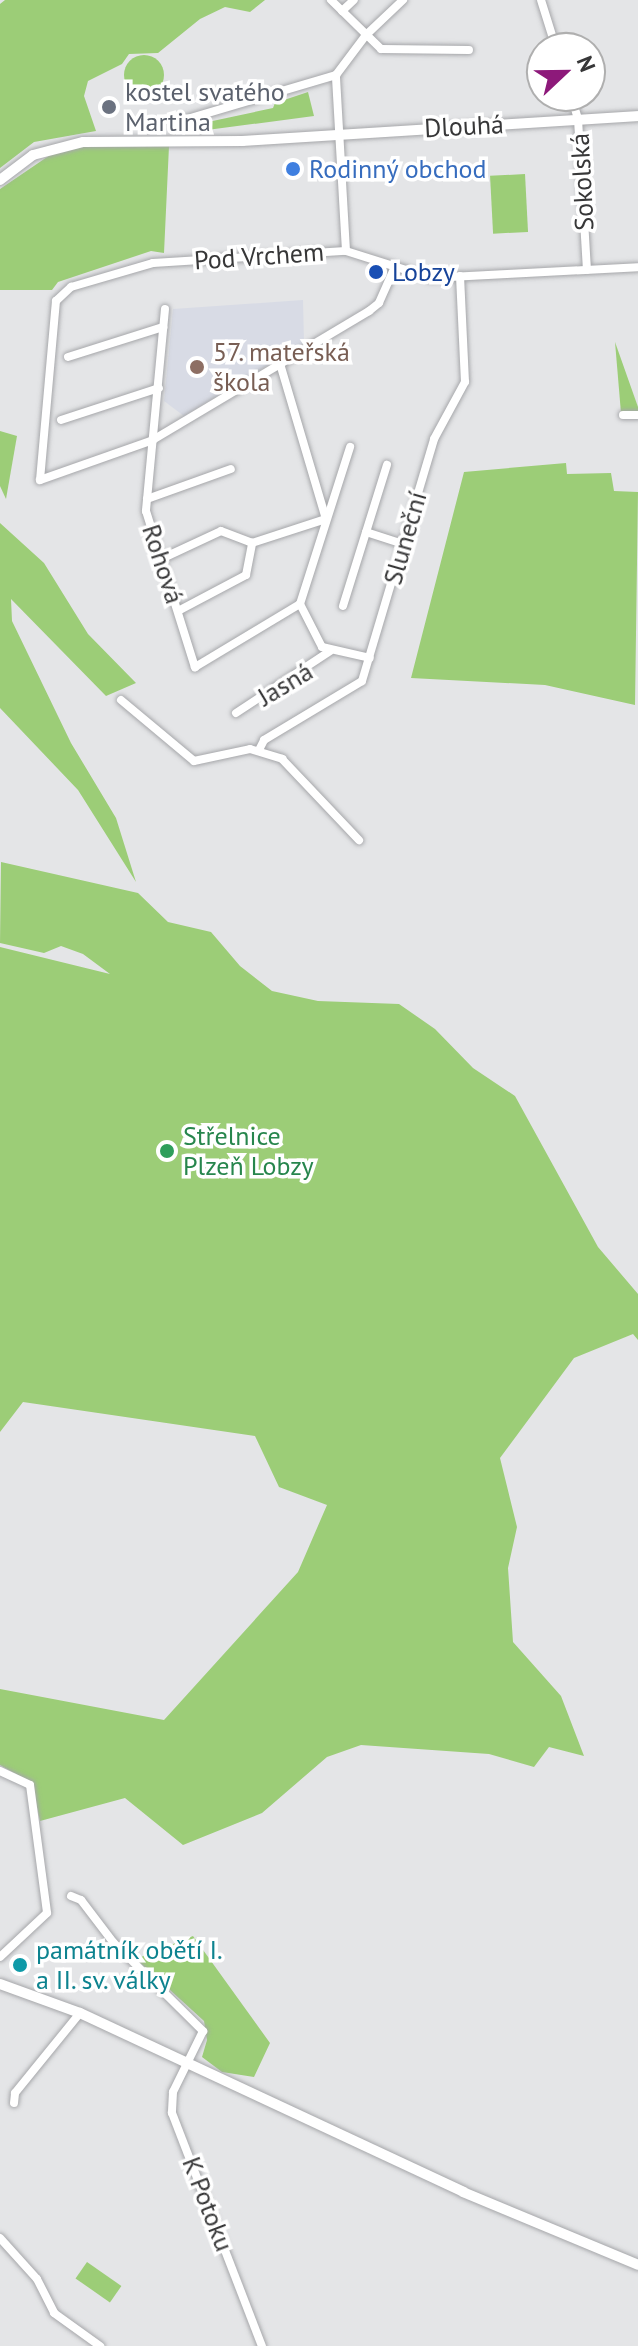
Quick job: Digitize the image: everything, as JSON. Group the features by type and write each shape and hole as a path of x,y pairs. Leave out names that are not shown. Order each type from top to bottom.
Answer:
{"street":[{"path":"331,0 381,49 469,50"},
{"path":"342,11 354,0"},
{"path":"174,123 336,75 366,35 403,0"},
{"path":"541,0 551,32"},
{"path":"336,75 346,251"},
{"name":"Sokolská","path":"576,112 587,270"},
{"name":"Dlouhá","path":"0,180 33,155 75,143 197,143 638,116"},
{"name":"Pod Vrchem","path":"153,440 40,480 56,301 71,287 153,263 346,251 394,269 431,278 638,267"},
{"path":"153,440 379,303 394,269"},
{"name":"Sluneční","path":"259,750 264,740 362,681 434,439 465,382 460,276"},
{"path":"147,499 165,309"},
{"path":"68,357 163,327"},
{"path":"280,364 326,519"},
{"path":"61,420 159,388"},
{"path":"623,415 638,415"},
{"path":"350,447 300,604 314,640 330,651 370,658"},
{"path":"343,606 387,465"},
{"name":"Rohová","path":"231,469 147,499 146,511 195,667 300,604"},
{"path":"161,559 221,531 252,543 326,519"},
{"path":"366,532 403,544"},
{"path":"178,611 246,575 252,543"},
{"name":"Jasná","path":"236,713 330,651"},
{"path":"121,700 194,761 259,750 291,767 359,840"},
{"path":"0,1771 30,1785 47,1913 0,1957"},
{"name":"K Potoku","path":"71,1896 81,1900 113,1942 198,2022 203,2031 190,2064 173,2092 172,2113 262,2346"},
{"path":"0,1984 80,2013 463,2192 638,2265"},
{"path":"14,2103 15,2093 80,2013"},
{"path":"0,2238 37,2279 54,2313 100,2346"}],"shaded area":[{"path":"303,300 304,343 184,416 164,401 173,309"}],"green space":[{"path":"5,0 265,0 250,12 225,7 200,19 158,53 129,54 122,64 88,81 84,96 96,131 34,142 0,168 0,4"},
{"path":"144,55 158,61 164,75 158,89 144,95 130,89 124,75 130,61"},
{"path":"308,92 314,116 177,134 175,129 273,108 275,103"},
{"path":"91,145 169,146 164,253 151,251 58,282 52,290 0,290 0,189 53,153"},
{"path":"525,174 528,232 493,234 490,176"},
{"path":"615,342 638,407 638,415 621,413"},
{"path":"0,431 17,436 6,499 0,486"},
{"path":"566,463 567,474 611,473 614,491 638,492 635,705 545,685 411,678 464,472"},
{"path":"0,523 44,563 88,634 136,683 106,696 11,599 12,621 71,743 116,818 136,882 78,790 0,708"},
{"path":"1,862 138,893 168,922 211,932 240,966 272,991 318,1001 399,1004 435,1029 473,1068 515,1096 598,1247 638,1294 638,1340 633,1334 574,1358 500,1458 517,1527 508,1568 513,1642 561,1696 584,1756 549,1747 534,1767 489,1754 361,1745 327,1757 262,1813 183,1845 125,1798 40,1821 32,1783 0,1765 0,1689 164,1720 298,1572 327,1505 279,1487 255,1436 23,1402 0,1432 0,947 110,974 83,954 61,946 44,953 0,943"},
{"path":"193,1936 270,2043 254,2077 222,2072 202,2057 207,2040 204,2021 136,1959"},
{"path":"87,2262 121,2286 110,2302 76,2278"}],"place":[{"name":"kostel svatého Martina","path":"109,107"},
{"name":"Rodinný obchod","path":"293,169"},
{"name":"Lobzy","path":"376,272"},
{"name":"57. mateřská škola","path":"197,367"},
{"name":"Střelnice Plzeň Lobzy","path":"167,1151"},
{"name":"památník obětí I. a II. sv. války","path":"20,1965"}]}
